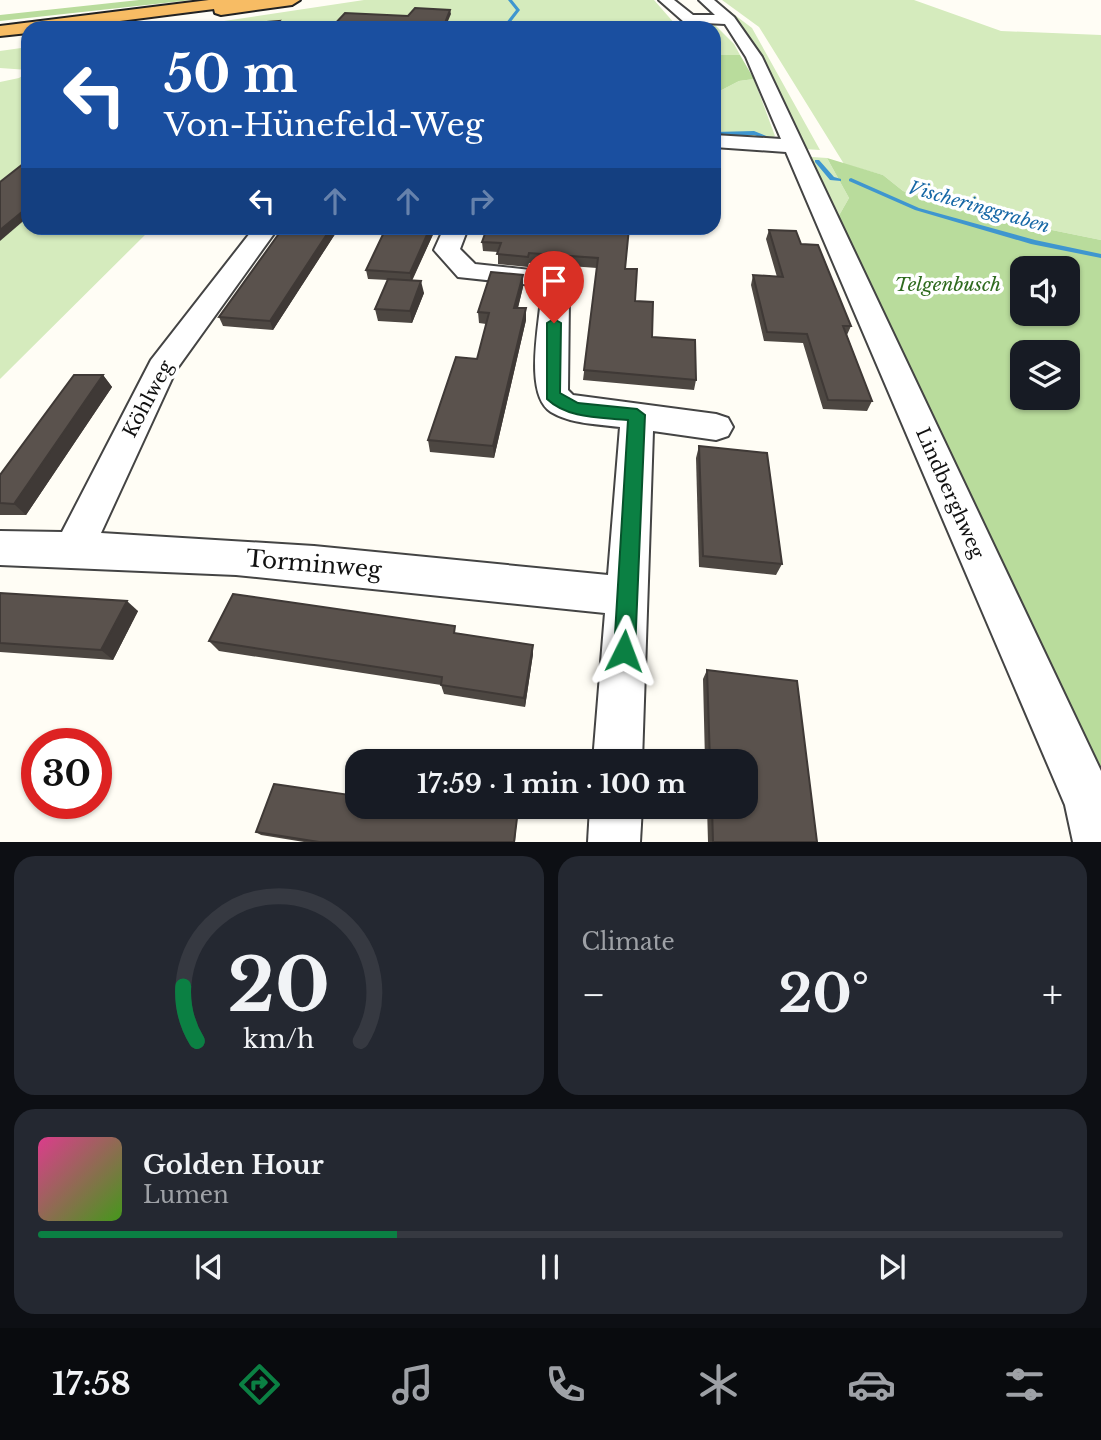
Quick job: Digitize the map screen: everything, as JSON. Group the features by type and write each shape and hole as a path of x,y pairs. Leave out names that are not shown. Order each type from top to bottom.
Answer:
{"highway":[{"path":"82,21 247,0"},
{"path":"133,21 292,0"},
{"path":"143,21 179,15"},
{"path":"0,29 21,27"},
{"path":"0,38 21,37"},
{"path":"0,44 21,39"}],"street":[{"path":"666,0 689,19 730,20"},
{"name":"Lindberghweg","path":"706,0 730,20 754,57 1090,804 1100,842"},
{"path":"721,141 793,146"},
{"name":"Köhlweg","path":"74,548 162,367 261,235"},
{"path":"453,235 447,250 467,271 540,278 555,298 551,374 553,395 562,403 576,409 716,427"},
{"path":"619,749 637,415"},
{"name":"Torminweg","path":"0,548 74,548 331,564 628,596"},
{"path":"614,842 615,819"}],"green space":[{"path":"139,0 192,0 0,21 0,15"},
{"path":"364,0 654,0 672,21 224,21"},
{"path":"709,0 715,0 752,28 820,150 804,149 744,29"},
{"path":"722,0 914,0 1001,31 1101,35 1101,240 972,214 903,191 883,175 844,164 759,27"},
{"path":"721,31 734,44 740,55 721,55"},
{"path":"21,48 21,70 0,68 0,51"},
{"path":"721,55 740,55 754,79 739,81 721,90"},
{"path":"21,77 21,235 145,235 0,379 0,82"},
{"path":"754,79 775,136 766,141 721,138 721,90 739,81"},
{"path":"827,158 849,198 837,219 809,159"},
{"name":"Telgenbusch","path":"827,158 883,175 903,191 972,214 1101,240 1101,782 837,219 849,198"}],"building":[{"path":"415,8 450,10 446,21 338,21 345,13 408,16"},
{"path":"21,166 21,213 0,230 0,182"},
{"path":"769,230 796,231 801,244 818,245 851,326 843,326 872,401 828,400 807,334 767,332 753,275 783,277"},
{"path":"278,235 326,235 270,321 219,317"},
{"path":"383,235 427,235 410,273 366,270"},
{"path":"484,235 628,235 625,269 637,269 635,301 653,302 652,337 695,340 696,380 584,370 598,258 529,253 528,257 497,254 501,243 482,242"},
{"path":"491,272 523,275 514,308 526,308 493,446 428,440 456,357 477,359 489,313 478,312"},
{"path":"388,279 421,281 410,311 375,309"},
{"path":"74,375 103,375 14,504 0,503 0,475"},
{"path":"699,446 767,453 782,564 703,556"},
{"path":"0,593 127,601 101,650 0,643"},
{"path":"233,594 455,626 454,633 533,645 524,698 441,685 442,677 209,641"},
{"path":"707,670 797,681 817,842 713,842 712,819 758,819 758,749 710,749"},
{"path":"274,784 345,794 345,819 517,819 514,842 319,842 256,832"}],"waterway":[{"name":"Vischeringgraben","path":"509,21 518,10 510,0"},
{"name":"Vischeringgraben","path":"721,134 754,133 766,137"},
{"name":"Vischeringgraben","path":"817,161 832,179 839,180"},
{"name":"Vischeringgraben","path":"851,180 917,209 1034,242 1101,256"}],"route":[{"path":"554,323 551,374 553,395 562,403 576,409 637,415 624,651"}]}
